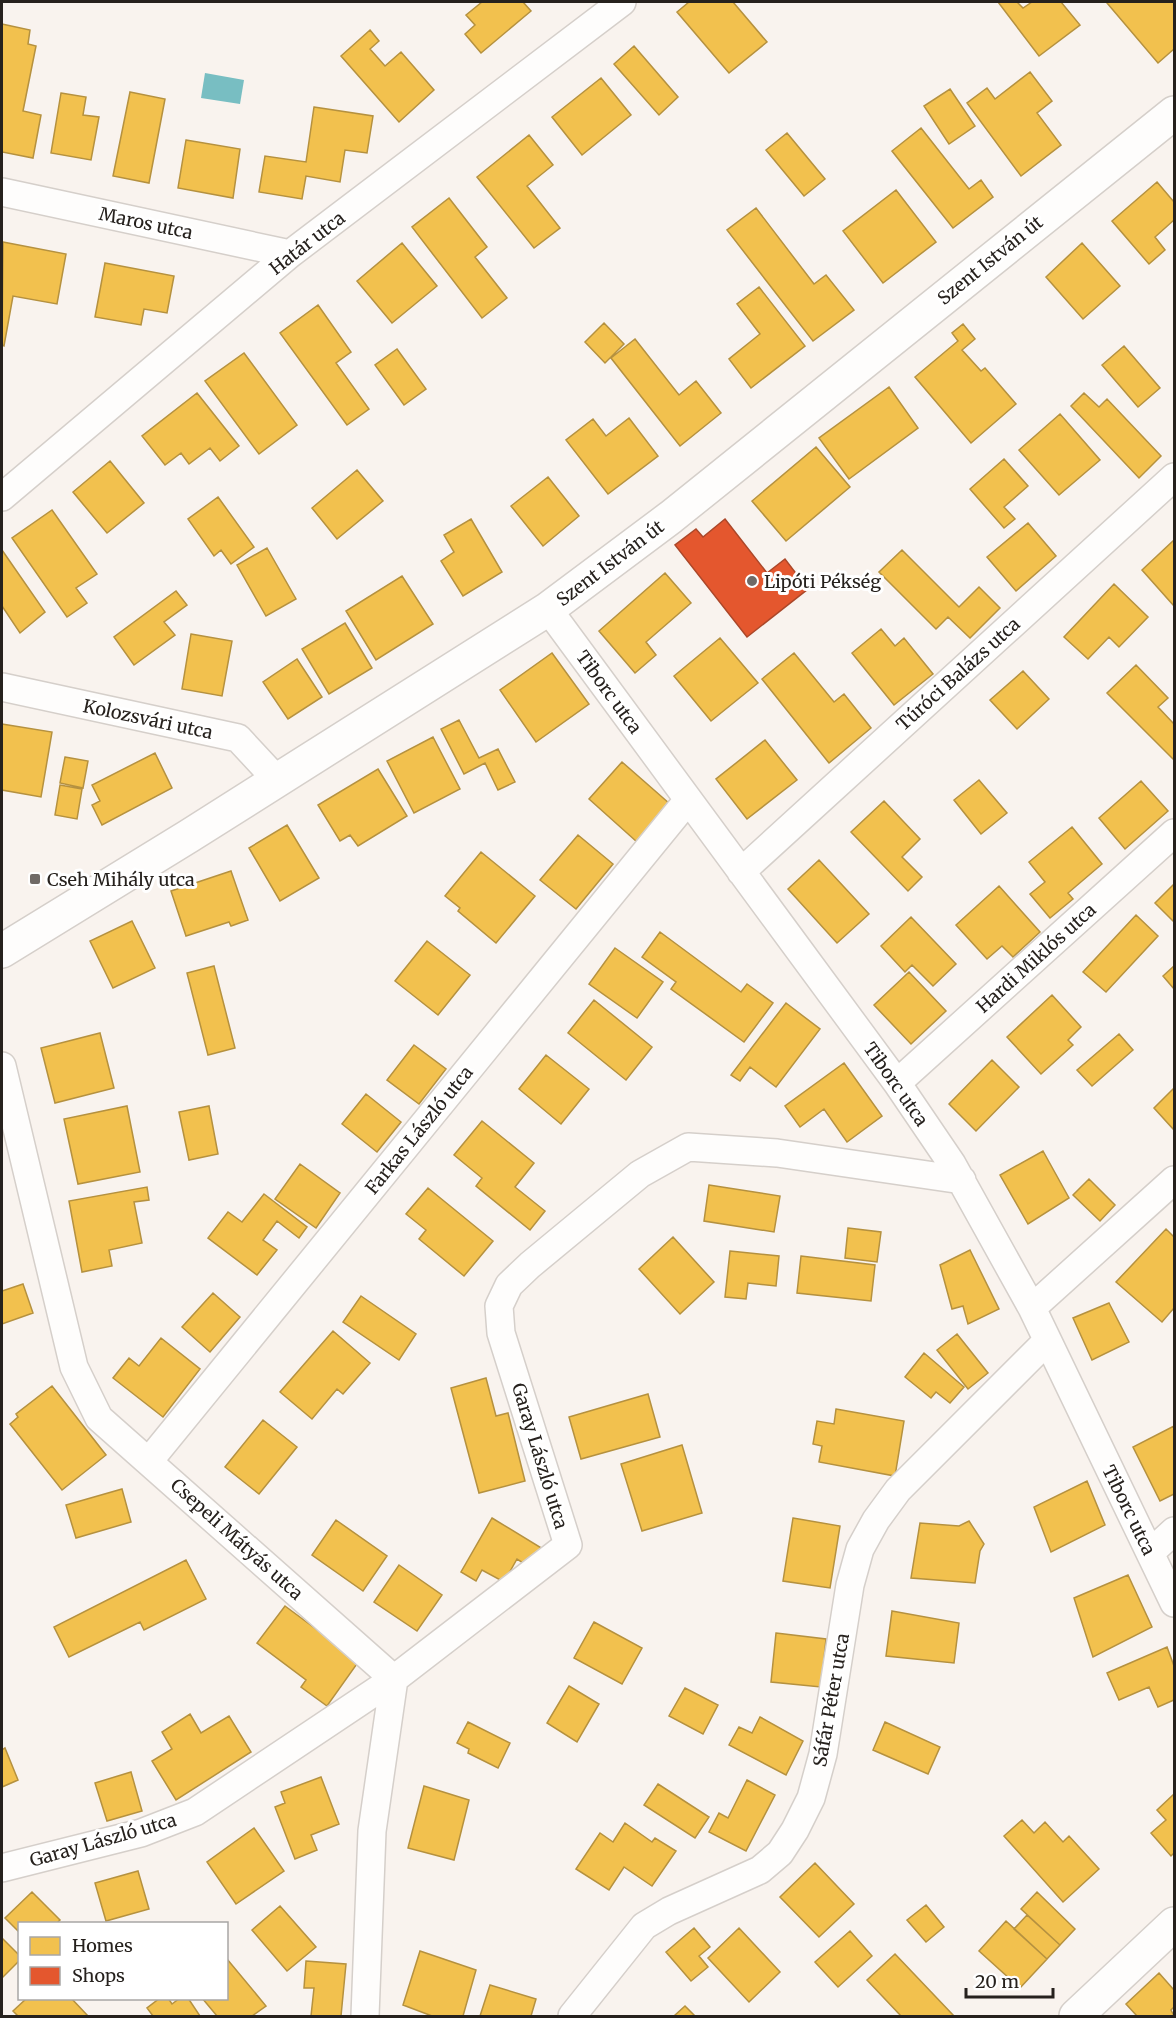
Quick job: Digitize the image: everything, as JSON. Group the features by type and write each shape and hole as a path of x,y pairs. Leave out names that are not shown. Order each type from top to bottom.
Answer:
{"street":[{"name":"Határ utca","path":"2,497 290,254 622,2"},
{"name":"Szent István út","path":"2,951 548,609 680,510 1174,112"},
{"name":"Maros utca","path":"2,192 290,254"},
{"name":"Túróci Balázs utca","path":"741,872 1174,477"},
{"name":"Tiborc utca","path":"548,609 897,1083 962,1180 1032,1308 1174,1603"},
{"name":"Kolozsvári utca","path":"2,687 238,738 278,780"},
{"name":"Farkas László utca","path":"149,1461 688,800"},
{"name":"Hardi Miklós utca","path":"897,1083 1174,833"},
{"name":"Csepeli Mátyás utca","path":"2,1066 74,1367 99,1418 394,1679"},
{"name":"Garay László utca","path":"2,1868 141,1833 195,1812 394,1679 568,1545 501,1333 499,1306 509,1285 530,1265 640,1174 688,1147 777,1153 962,1180"},
{"path":"1032,1308 1174,1180"},
{"name":"Sáfár Péter utca","path":"572,2016 644,1926 669,1911 760,1870 780,1853 811,1798 823,1754 850,1586 860,1549 876,1520 898,1490 1047,1341"},
{"path":"1150,1553 1174,1531"},
{"path":"365,2016 372,1831 394,1679"},
{"path":"1076,2016 1174,1924"}],"water":[{"path":"205,73 244,80 240,104 201,98"}],"building: Homes":[{"path":"482,2 523,2 531,11 481,53 465,34 475,25 466,15"},
{"path":"689,2 733,2 767,42 729,73 677,12"},
{"path":"998,2 1017,2 1023,8 1032,2 1061,2 1080,25 1039,56"},
{"path":"1174,2 1174,49 1158,63 1107,3"},
{"path":"2,24 30,30 28,44 36,46 23,111 41,115 33,158 2,152"},
{"path":"370,30 379,41 370,49 385,66 401,52 434,90 399,122 341,56"},
{"path":"634,46 678,97 659,115 614,64"},
{"path":"1030,72 1052,101 1037,113 1061,145 1021,176 967,103 987,88 995,99"},
{"path":"601,78 631,115 582,155 552,117"},
{"path":"950,89 975,126 949,144 924,106"},
{"path":"130,92 165,99 149,183 113,176"},
{"path":"61,93 86,97 83,115 99,117 91,160 51,153"},
{"path":"314,107 373,116 367,153 345,150 340,182 306,176 302,199 259,192 265,156 306,162"},
{"path":"921,128 969,189 981,180 993,197 953,228 892,151"},
{"path":"787,133 825,179 804,196 766,150"},
{"path":"529,135 553,165 527,186 560,228 534,248 477,177"},
{"path":"186,140 240,149 233,198 178,188"},
{"path":"1157,182 1174,202 1174,220 1155,237 1165,250 1149,264 1112,221"},
{"path":"896,190 936,242 883,283 843,231"},
{"path":"449,198 487,247 475,257 507,298 482,318 412,227"},
{"path":"756,208 814,284 826,275 854,310 813,341 727,230"},
{"path":"3,242 66,254 57,304 13,296 4,346 2,345"},
{"path":"402,243 437,286 392,323 357,281"},
{"path":"1082,243 1120,286 1083,319 1046,277"},
{"path":"105,263 174,276 167,313 144,309 141,325 95,317"},
{"path":"759,287 805,346 751,388 729,359 760,334 737,304"},
{"path":"318,305 351,352 336,363 369,409 347,425 280,333"},
{"path":"604,323 624,344 605,363 585,342"},
{"path":"963,324 975,339 962,350 981,371 985,368 1016,404 971,443 915,377 958,341 952,333"},
{"path":"635,339 679,395 696,381 721,413 680,446 611,358"},
{"path":"1124,346 1160,388 1138,407 1102,365"},
{"path":"397,349 426,389 404,405 375,365"},
{"path":"244,353 297,425 259,454 205,381"},
{"path":"889,387 918,428 849,479 819,438"},
{"path":"197,393 239,446 220,461 210,448 189,464 181,453 165,465 142,436"},
{"path":"1084,393 1099,407 1107,399 1161,456 1139,478 1071,406"},
{"path":"1060,414 1100,460 1059,495 1019,450"},
{"path":"629,418 658,456 608,494 566,440 593,419 606,436"},
{"path":"816,447 850,487 786,541 752,501"},
{"path":"1004,459 1028,486 1004,507 1015,519 1004,528 970,489"},
{"path":"110,461 144,503 107,533 73,492"},
{"path":"357,470 383,501 337,539 312,508"},
{"path":"548,477 579,516 543,546 511,506"},
{"path":"218,497 254,547 231,564 221,550 214,556 188,519"},
{"path":"52,510 97,574 76,588 87,603 67,617 12,538"},
{"path":"471,519 502,572 463,596 441,561 454,552 444,535"},
{"path":"1028,523 1056,556 1016,591 987,557"},
{"path":"1174,540 1174,606 1142,570"},
{"path":"267,548 296,599 266,616 237,565"},
{"path":"2,550 45,612 20,633 2,606"},
{"path":"902,550 959,607 979,587 1000,608 970,638 948,617 936,629 879,572"},
{"path":"665,573 691,603 646,642 656,655 635,673 599,631"},
{"path":"402,576 433,624 376,660 346,611"},
{"path":"1114,584 1148,617 1119,647 1109,637 1088,659 1064,637"},
{"path":"176,591 187,605 164,622 175,635 134,665 114,637"},
{"path":"345,623 372,668 329,694 302,649"},
{"path":"881,629 895,646 904,638 933,674 894,705 852,653"},
{"path":"191,634 232,641 222,696 182,689"},
{"path":"720,638 758,683 711,721 674,676"},
{"path":"552,653 589,704 536,742 500,690"},
{"path":"794,653 834,702 844,694 871,728 829,763 762,679"},
{"path":"297,659 322,697 288,719 263,682"},
{"path":"1136,665 1168,698 1158,707 1174,724 1174,760 1107,693"},
{"path":"1023,671 1049,699 1017,729 990,700"},
{"path":"459,720 479,758 498,749 515,782 498,790 485,763 464,774 441,729"},
{"path":"2,724 52,732 41,797 2,790"},
{"path":"433,737 460,789 414,813 387,761"},
{"path":"765,740 797,780 747,819 716,779"},
{"path":"155,753 172,788 102,825 92,805 100,801 92,785"},
{"path":"65,757 88,761 83,788 60,783"},
{"path":"622,762 670,804 637,842 589,799"},
{"path":"378,769 407,816 358,846 350,835 340,841 318,805"},
{"path":"979,780 1007,813 981,834 954,800"},
{"path":"1141,781 1168,811 1125,849 1099,818"},
{"path":"60,785 82,789 77,819 55,815"},
{"path":"884,801 920,839 902,857 922,877 908,891 851,832"},
{"path":"287,825 319,878 280,901 249,848"},
{"path":"1072,827 1102,864 1068,893 1073,899 1050,918 1030,894 1045,882 1029,862"},
{"path":"578,835 613,864 576,909 540,880"},
{"path":"481,852 535,896 496,943 458,911 460,908 445,896"},
{"path":"819,860 869,914 837,943 788,889"},
{"path":"231,871 248,920 231,926 229,922 186,936 171,891"},
{"path":"1174,884 1174,922 1155,903"},
{"path":"999,886 1040,932 1013,957 1002,946 987,959 956,925"},
{"path":"1136,915 1158,936 1106,992 1083,972"},
{"path":"911,917 956,964 933,986 912,965 905,972 881,946"},
{"path":"132,921 155,968 113,988 90,941"},
{"path":"660,932 741,992 747,984 773,1003 744,1042 671,989 676,982 642,957"},
{"path":"427,941 470,975 438,1015 395,981"},
{"path":"615,948 663,982 637,1018 589,984"},
{"path":"214,966 235,1048 208,1055 187,973"},
{"path":"1174,966 1174,989 1163,976"},
{"path":"909,972 946,1011 911,1044 874,1005"},
{"path":"1052,995 1081,1027 1068,1040 1073,1045 1041,1074 1007,1037"},
{"path":"594,1000 652,1047 626,1080 568,1033"},
{"path":"786,1003 820,1029 776,1087 750,1067 740,1081 731,1075"},
{"path":"100,1033 114,1088 55,1103 41,1048"},
{"path":"1119,1034 1133,1050 1092,1086 1077,1070"},
{"path":"414,1045 446,1069 419,1104 387,1080"},
{"path":"546,1055 589,1089 561,1124 519,1089"},
{"path":"992,1060 1019,1087 976,1131 949,1104"},
{"path":"844,1063 882,1116 847,1142 824,1109 800,1127 785,1106"},
{"path":"1174,1088 1174,1130 1154,1108"},
{"path":"366,1094 401,1122 377,1152 342,1124"},
{"path":"127,1106 140,1172 78,1184 64,1119"},
{"path":"209,1106 218,1154 189,1160 179,1112"},
{"path":"482,1121 534,1163 515,1187 545,1211 530,1230 476,1186 482,1178 454,1155"},
{"path":"1043,1151 1069,1198 1028,1224 1000,1175"},
{"path":"300,1164 340,1193 316,1228 275,1199"},
{"path":"1089,1179 1115,1205 1100,1221 1073,1195"},
{"path":"709,1185 780,1196 774,1232 704,1221"},
{"path":"147,1187 149,1200 134,1202 142,1243 109,1250 112,1266 82,1272 69,1201"},
{"path":"428,1188 493,1241 464,1276 419,1239 426,1230 406,1214"},
{"path":"264,1194 307,1227 299,1238 277,1221 263,1240 277,1250 257,1275 208,1238 228,1212 242,1222"},
{"path":"848,1228 881,1232 877,1262 845,1258"},
{"path":"1166,1229 1174,1237 1174,1308 1162,1322 1116,1282"},
{"path":"673,1237 714,1282 680,1314 639,1269"},
{"path":"970,1250 999,1309 968,1324 963,1306 952,1309 940,1265"},
{"path":"730,1251 779,1256 776,1286 748,1283 746,1299 725,1297"},
{"path":"801,1256 875,1265 871,1301 797,1293"},
{"path":"23,1284 33,1313 2,1324 2,1291"},
{"path":"213,1293 240,1317 210,1352 182,1327"},
{"path":"361,1296 416,1334 399,1360 343,1322"},
{"path":"1109,1303 1129,1342 1092,1360 1073,1318"},
{"path":"333,1331 370,1363 343,1394 337,1389 312,1419 280,1392"},
{"path":"957,1334 988,1373 968,1389 937,1350"},
{"path":"161,1338 200,1369 163,1417 113,1378 129,1358 139,1366"},
{"path":"924,1353 964,1387 950,1403 936,1392 931,1398 905,1377"},
{"path":"486,1378 496,1416 508,1413 525,1481 479,1493 451,1388"},
{"path":"52,1386 106,1455 62,1490 10,1424 18,1417 16,1414"},
{"path":"648,1394 660,1437 581,1459 569,1417"},
{"path":"836,1409 904,1421 895,1476 819,1462 822,1446 813,1444 817,1421 834,1424"},
{"path":"263,1420 297,1447 259,1494 225,1467"},
{"path":"1174,1426 1174,1494 1160,1501 1133,1447"},
{"path":"682,1445 702,1513 642,1531 621,1464"},
{"path":"1087,1481 1105,1525 1051,1552 1034,1507"},
{"path":"122,1489 131,1522 76,1538 66,1505"},
{"path":"492,1518 543,1549 531,1568 517,1559 504,1582 482,1570 476,1581 461,1572"},
{"path":"793,1518 840,1526 830,1588 783,1581"},
{"path":"336,1520 387,1556 363,1591 312,1555"},
{"path":"969,1521 984,1544 980,1551 975,1583 911,1578 920,1523 959,1526"},
{"path":"186,1560 206,1599 144,1630 140,1622 69,1657 54,1627"},
{"path":"399,1565 442,1595 417,1631 374,1602"},
{"path":"1128,1575 1152,1627 1093,1657 1074,1598"},
{"path":"285,1606 359,1661 327,1706 301,1687 306,1680 257,1643"},
{"path":"892,1611 959,1623 954,1663 886,1656"},
{"path":"594,1622 642,1648 622,1684 574,1658"},
{"path":"776,1633 826,1639 821,1687 771,1682"},
{"path":"1167,1647 1174,1666 1174,1700 1158,1707 1149,1687 1119,1700 1107,1673"},
{"path":"569,1686 599,1704 577,1742 547,1723"},
{"path":"685,1688 718,1705 703,1734 669,1716"},
{"path":"190,1714 201,1733 229,1716 251,1752 176,1800 152,1761 172,1749 162,1732"},
{"path":"760,1717 803,1741 786,1775 729,1745 739,1727 752,1733"},
{"path":"468,1722 510,1743 498,1768 468,1753 469,1749 457,1743"},
{"path":"885,1722 940,1747 928,1774 873,1750"},
{"path":"5,1748 18,1780 2,1787 2,1750"},
{"path":"131,1772 142,1811 107,1821 95,1783"},
{"path":"321,1777 339,1824 311,1835 317,1850 295,1859 275,1807 285,1803 281,1792"},
{"path":"747,1780 775,1795 746,1851 709,1832 719,1813 728,1818"},
{"path":"658,1784 709,1817 695,1838 644,1805"},
{"path":"424,1786 469,1800 454,1860 408,1848"},
{"path":"1174,1794 1174,1853 1171,1856 1151,1833 1166,1820 1157,1810"},
{"path":"1022,1820 1034,1833 1045,1822 1063,1842 1069,1836 1099,1869 1063,1902 1004,1836"},
{"path":"625,1823 652,1842 655,1838 676,1851 652,1886 624,1867 609,1890 576,1869 600,1833 613,1842"},
{"path":"254,1828 284,1871 236,1904 207,1862"},
{"path":"815,1863 854,1904 819,1937 780,1897"},
{"path":"138,1871 149,1909 106,1921 95,1883"},
{"path":"32,1892 60,1920 58,1922 18,1922 18,1931 5,1918"},
{"path":"1037,1892 1075,1929 1060,1945 1021,1909"},
{"path":"926,1905 944,1927 926,1942 907,1920"},
{"path":"280,1906 316,1947 287,1971 252,1930"},
{"path":"1027,1915 1060,1945 1047,1959 1014,1929"},
{"path":"1006,1921 1047,1959 1020,1988 979,1951"},
{"path":"694,1928 710,1947 699,1956 708,1967 691,1981 666,1952"},
{"path":"739,1928 780,1972 749,2002 708,1958"},
{"path":"850,1931 872,1956 838,1987 815,1962"},
{"path":"2,1938 18,1954 18,1962 2,1978"},
{"path":"420,1951 476,1970 463,2016 432,2016 403,2005"},
{"path":"895,1954 954,2016 901,2016 867,1980"},
{"path":"228,1960 266,2006 252,2016 217,2016 204,2000 228,2000"},
{"path":"306,1961 346,1964 341,2016 311,2016 314,1988 304,1988"},
{"path":"1159,1973 1174,1990 1174,2007 1171,2010 1174,2016 1137,2016 1126,2004"},
{"path":"490,1985 536,1999 531,2016 480,2016"},
{"path":"25,2000 73,2000 88,2016 18,2016 13,2011"},
{"path":"157,2000 169,2000 172,2004 177,2000 189,2000 200,2016 153,2016 147,2008"},
{"path":"685,2006 695,2016 674,2016"}],"building: Shops":[{"name":"Lipóti Pékség","path":"725,519 767,573 785,559 808,589 747,637 675,545 696,529 703,537"}],"place":[{"name":"Lipóti Pékség","path":"752,581"},
{"name":"Cseh Mihály utca","path":"35,879"}]}
